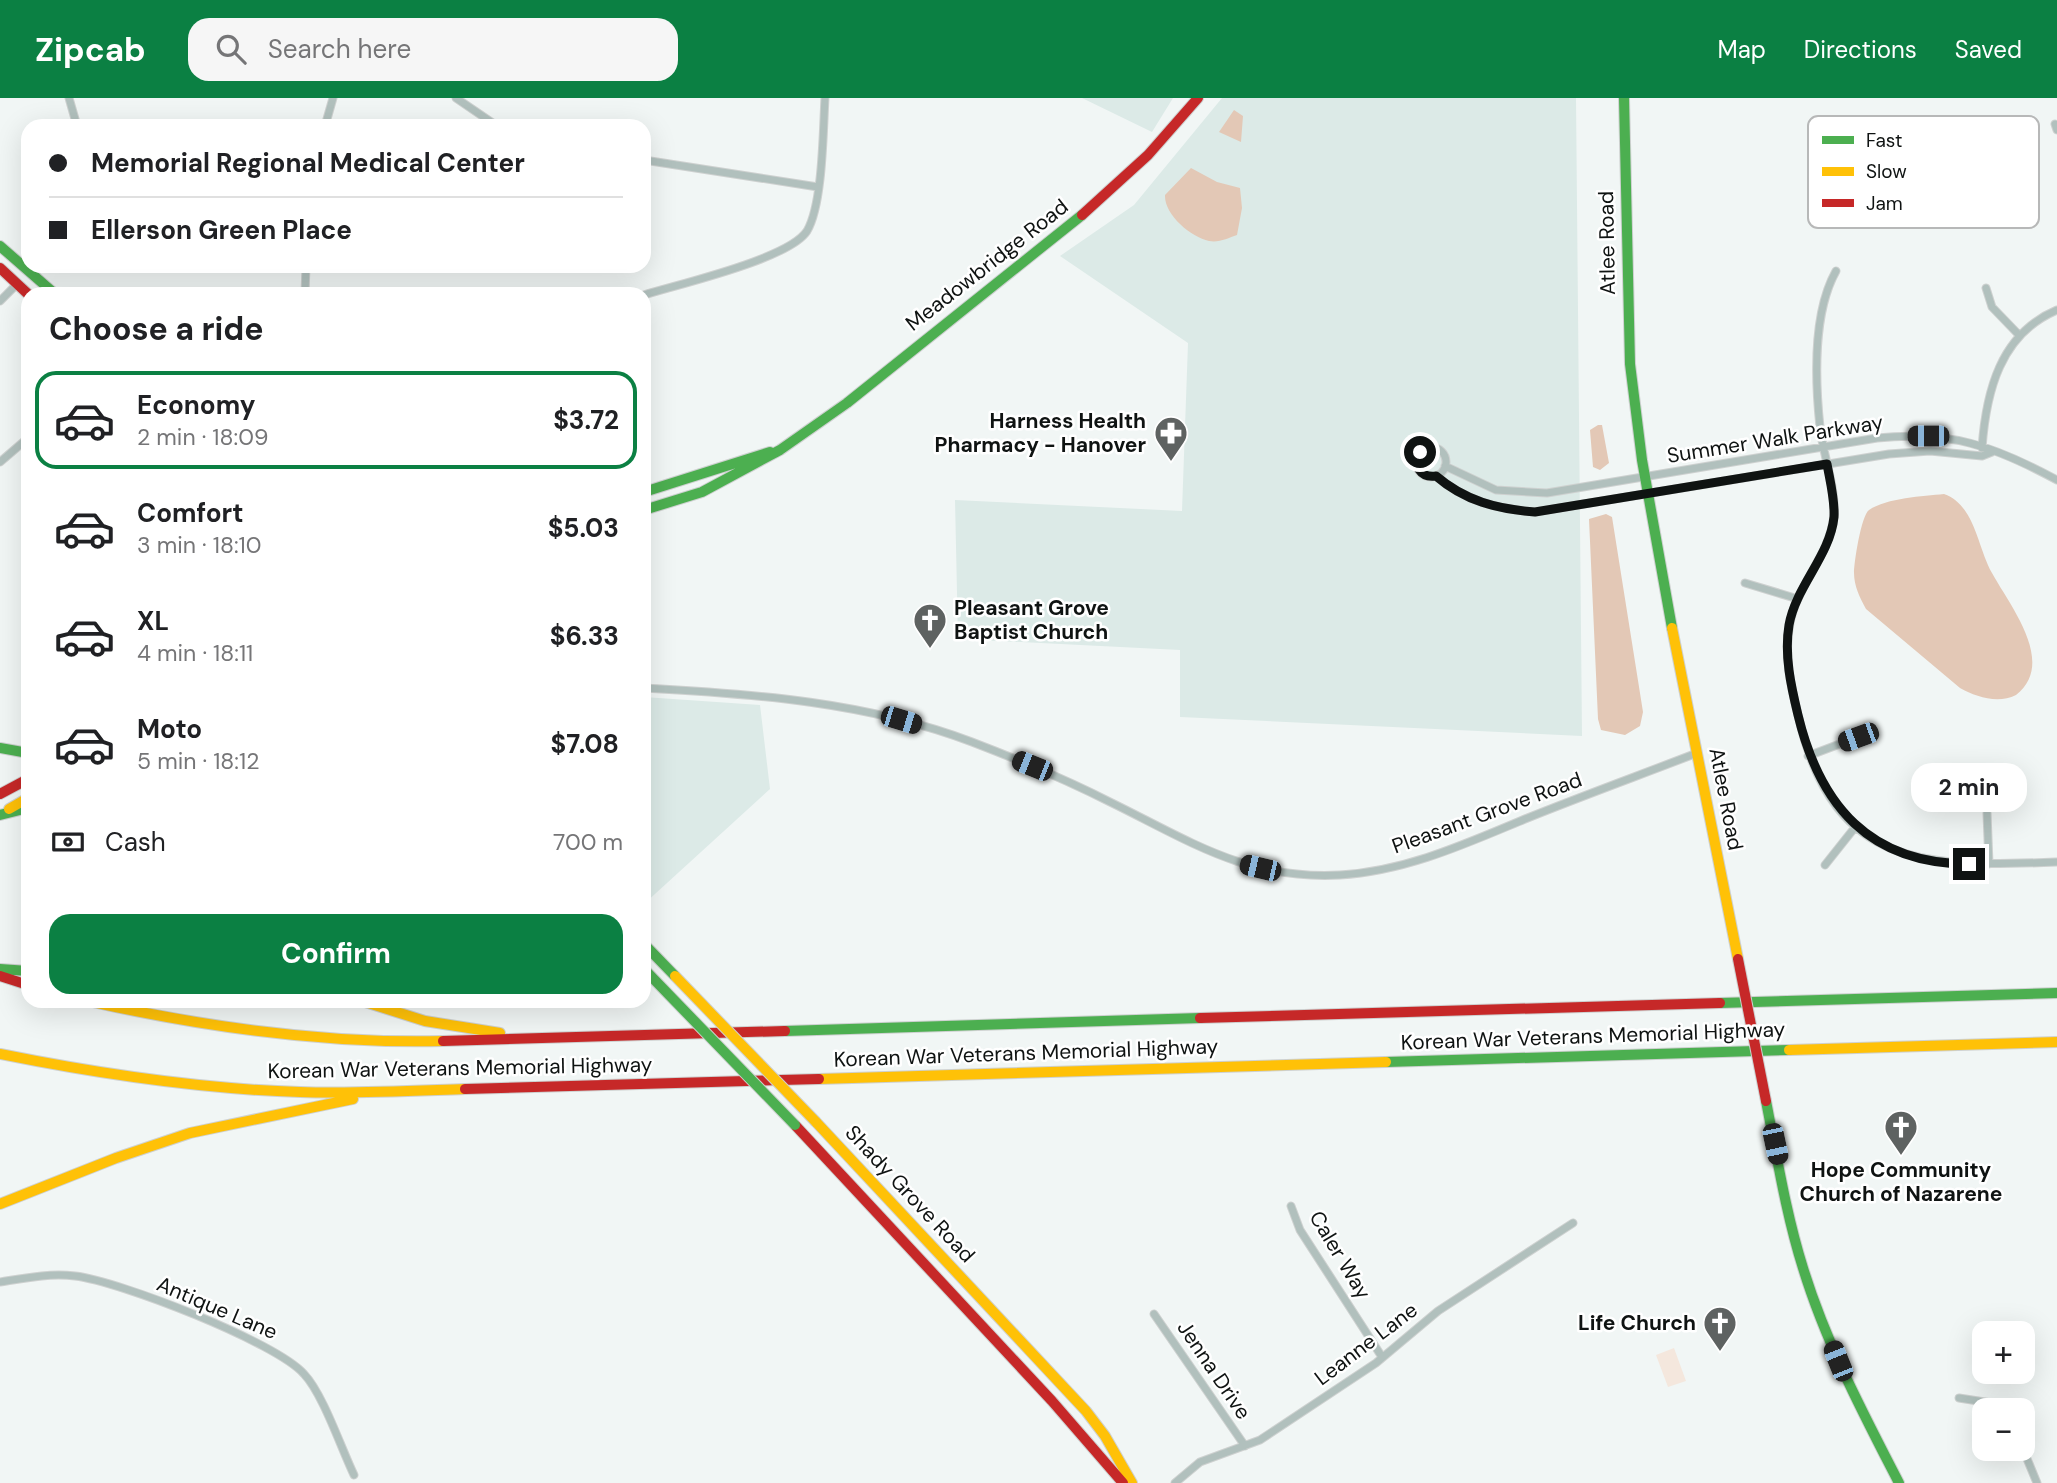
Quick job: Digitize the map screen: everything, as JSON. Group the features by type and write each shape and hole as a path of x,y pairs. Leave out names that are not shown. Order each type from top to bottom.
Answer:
{"main road":[{"name":"Meadowbridge Road","path":"651,508 707,490 785,446 1100,201 1156,148 1198,98"},
{"name":"Atlee Road","path":"1624,98 1630,364 1647,496 1766,1101 1795,1237 1816,1305 1843,1371 1899,1483"},
{"path":"0,246 21,264"},
{"path":"0,268 21,288"},
{"path":"31,273 47,287"},
{"name":"Meadowbridge Road","path":"651,490 785,446"},
{"path":"0,748 21,752"},
{"path":"0,794 21,783"},
{"path":"0,815 21,802"},
{"path":"0,815 21,810"},
{"name":"Shady Grove Road","path":"651,951 816,1122 1086,1411 1105,1436 1132,1483"},
{"path":"0,969 21,970"},
{"name":"Shady Grove Road","path":"651,975 795,1125 1052,1401 1123,1483"},
{"path":"0,976 21,983"},
{"name":"Korean War Veterans Memorial Highway","path":"122,1008 190,1022 303,1036 397,1041 2057,993"},
{"path":"384,1008 425,1021 533,1038"},
{"name":"Korean War Veterans Memorial Highway","path":"0,1054 122,1078 195,1087 291,1092 393,1092 2057,1042"},
{"path":"0,1204 116,1158 190,1133 393,1092"},
{"path":"917,1257 931,1245"}],"street":[{"path":"69,98 75,119"},
{"path":"327,119 332,98"},
{"path":"456,98 487,119"},
{"path":"651,293 792,246 810,225 818,187 825,98"},
{"path":"651,161 818,187"},
{"path":"1836,271 1824,296 1820,319 1819,413 1834,504 1831,529 1798,598 1790,623 1788,657 1794,700 1808,756 1834,802 1856,826 1880,844 1914,858 1950,864 2057,862"},
{"path":"0,301 17,284"},
{"path":"1986,288 1992,307 2019,335"},
{"path":"1982,456 1985,416 2003,358 2019,335 2057,310"},
{"name":"Summer Walk Parkway","path":"1445,466 1479,485 1523,493 1567,492 1902,436 1928,436 1983,444"},
{"path":"1983,444 1992,452 2009,456 2057,480"},
{"path":"0,462 21,445"},
{"path":"1429,447 1438,449 1445,456 1445,466 1436,476 1426,476 1419,470 1416,461 1420,452 1429,447"},
{"name":"Summer Walk Parkway","path":"1436,476 1455,492 1514,510 1555,510 1904,452 1982,456 1992,452"},
{"path":"1745,583 1798,598"},
{"name":"Pleasant Grove Road","path":"651,689 801,701 896,718 951,734 1063,779 1213,855 1260,868 1309,874 1363,873 1416,862 1697,753"},
{"path":"1808,756 1858,737"},
{"path":"1987,813 1989,864"},
{"path":"1825,865 1856,826"},
{"name":"Caler Way","path":"1291,1206 1300,1230 1382,1357"},
{"name":"Leanne Lane","path":"1175,1483 1200,1462 1260,1440 1382,1357 1438,1311 1573,1223"},
{"name":"Antique Lane","path":"0,1282 57,1275 90,1279 175,1308 279,1353 307,1377 354,1475"},
{"name":"Jenna Drive","path":"1154,1314 1245,1446"},
{"path":"1959,1398 1972,1400"},
{"path":"2028,1461 2037,1483"}],"shaded area":[{"path":"1082,98 1173,98 1152,132"},
{"path":"1222,98 1576,98 1582,736 1180,717 1180,650 958,639 955,500 1182,511 1188,343 1060,256 1134,205"},
{"path":"1234,110 1243,116 1241,142 1219,132"},
{"path":"1191,168 1217,182 1240,188 1242,208 1237,235 1220,241 1202,239 1180,224 1169,210 1165,195"},
{"path":"1602,425 1609,463 1600,470 1593,467 1590,430"},
{"path":"1944,494 1954,499 1969,517 1992,573 2026,634 2032,667 2027,682 2016,695 2009,698 1987,698 1960,688 1866,609 1856,587 1854,573 1857,550 1863,521 1869,510 1895,500"},
{"path":"1606,514 1612,517 1643,712 1640,726 1625,735 1601,730 1598,719 1589,519"},
{"path":"651,697 760,705 770,789 651,898"},
{"path":"1674,1348 1686,1381 1668,1387 1656,1355"}],"traffic: fast":[{"path":"1624,98 1630,364 1642,460 1672,628"},
{"path":"651,508 702,492 780,450 847,403 1082,215"},
{"path":"0,246 21,264"},
{"path":"31,273 47,287"},
{"path":"651,490 770,452"},
{"path":"0,748 21,752"},
{"path":"0,815 21,810"},
{"path":"651,951 675,976"},
{"path":"0,969 21,970"},
{"path":"651,976 795,1125"},
{"path":"1720,1003 2057,993"},
{"path":"785,1031 1200,1018"},
{"path":"1386,1062 1789,1050"},
{"path":"1766,1101 1782,1185 1812,1296 1846,1377 1899,1483"}],"traffic: slow":[{"path":"1672,628 1738,959"},
{"path":"9,809 21,802"},
{"path":"675,976 816,1122"},
{"path":"122,1008 220,1026 309,1037 443,1041"},
{"path":"384,1008 425,1021 500,1033"},
{"path":"1789,1050 2057,1042"},
{"path":"0,1054 112,1074 224,1088 341,1093 465,1089"},
{"path":"819,1079 1386,1062"},
{"path":"0,1204 116,1158 190,1133 353,1099"},
{"path":"816,1122 1086,1411 1105,1436 1132,1483"}],"traffic: jam":[{"path":"1082,215 1148,155 1198,98"},
{"path":"0,268 21,288"},
{"path":"0,794 21,783"},
{"path":"1738,959 1766,1101"},
{"path":"0,976 21,983"},
{"path":"1200,1018 1720,1003"},
{"path":"443,1041 785,1031"},
{"path":"465,1089 819,1079"},
{"path":"795,1125 1052,1401 1123,1483"}],"place":[{"name":"Harness Health Pharmacy - Hanover","path":"1171,463"},
{"name":"Pleasant Grove Baptist Church","path":"930,650"},
{"name":"Hope Community Church of Nazarene","path":"1901,1157"},
{"name":"Life Church","path":"1720,1353"}],"route":[{"path":"1420,452 1416,461 1422,474 1436,476 1455,492 1495,506 1535,512 1647,496 1827,464 1834,517 1827,540 1794,608 1788,634 1790,676 1808,756 1821,784 1843,814 1880,844 1896,852 1931,862 1969,864"}]}
